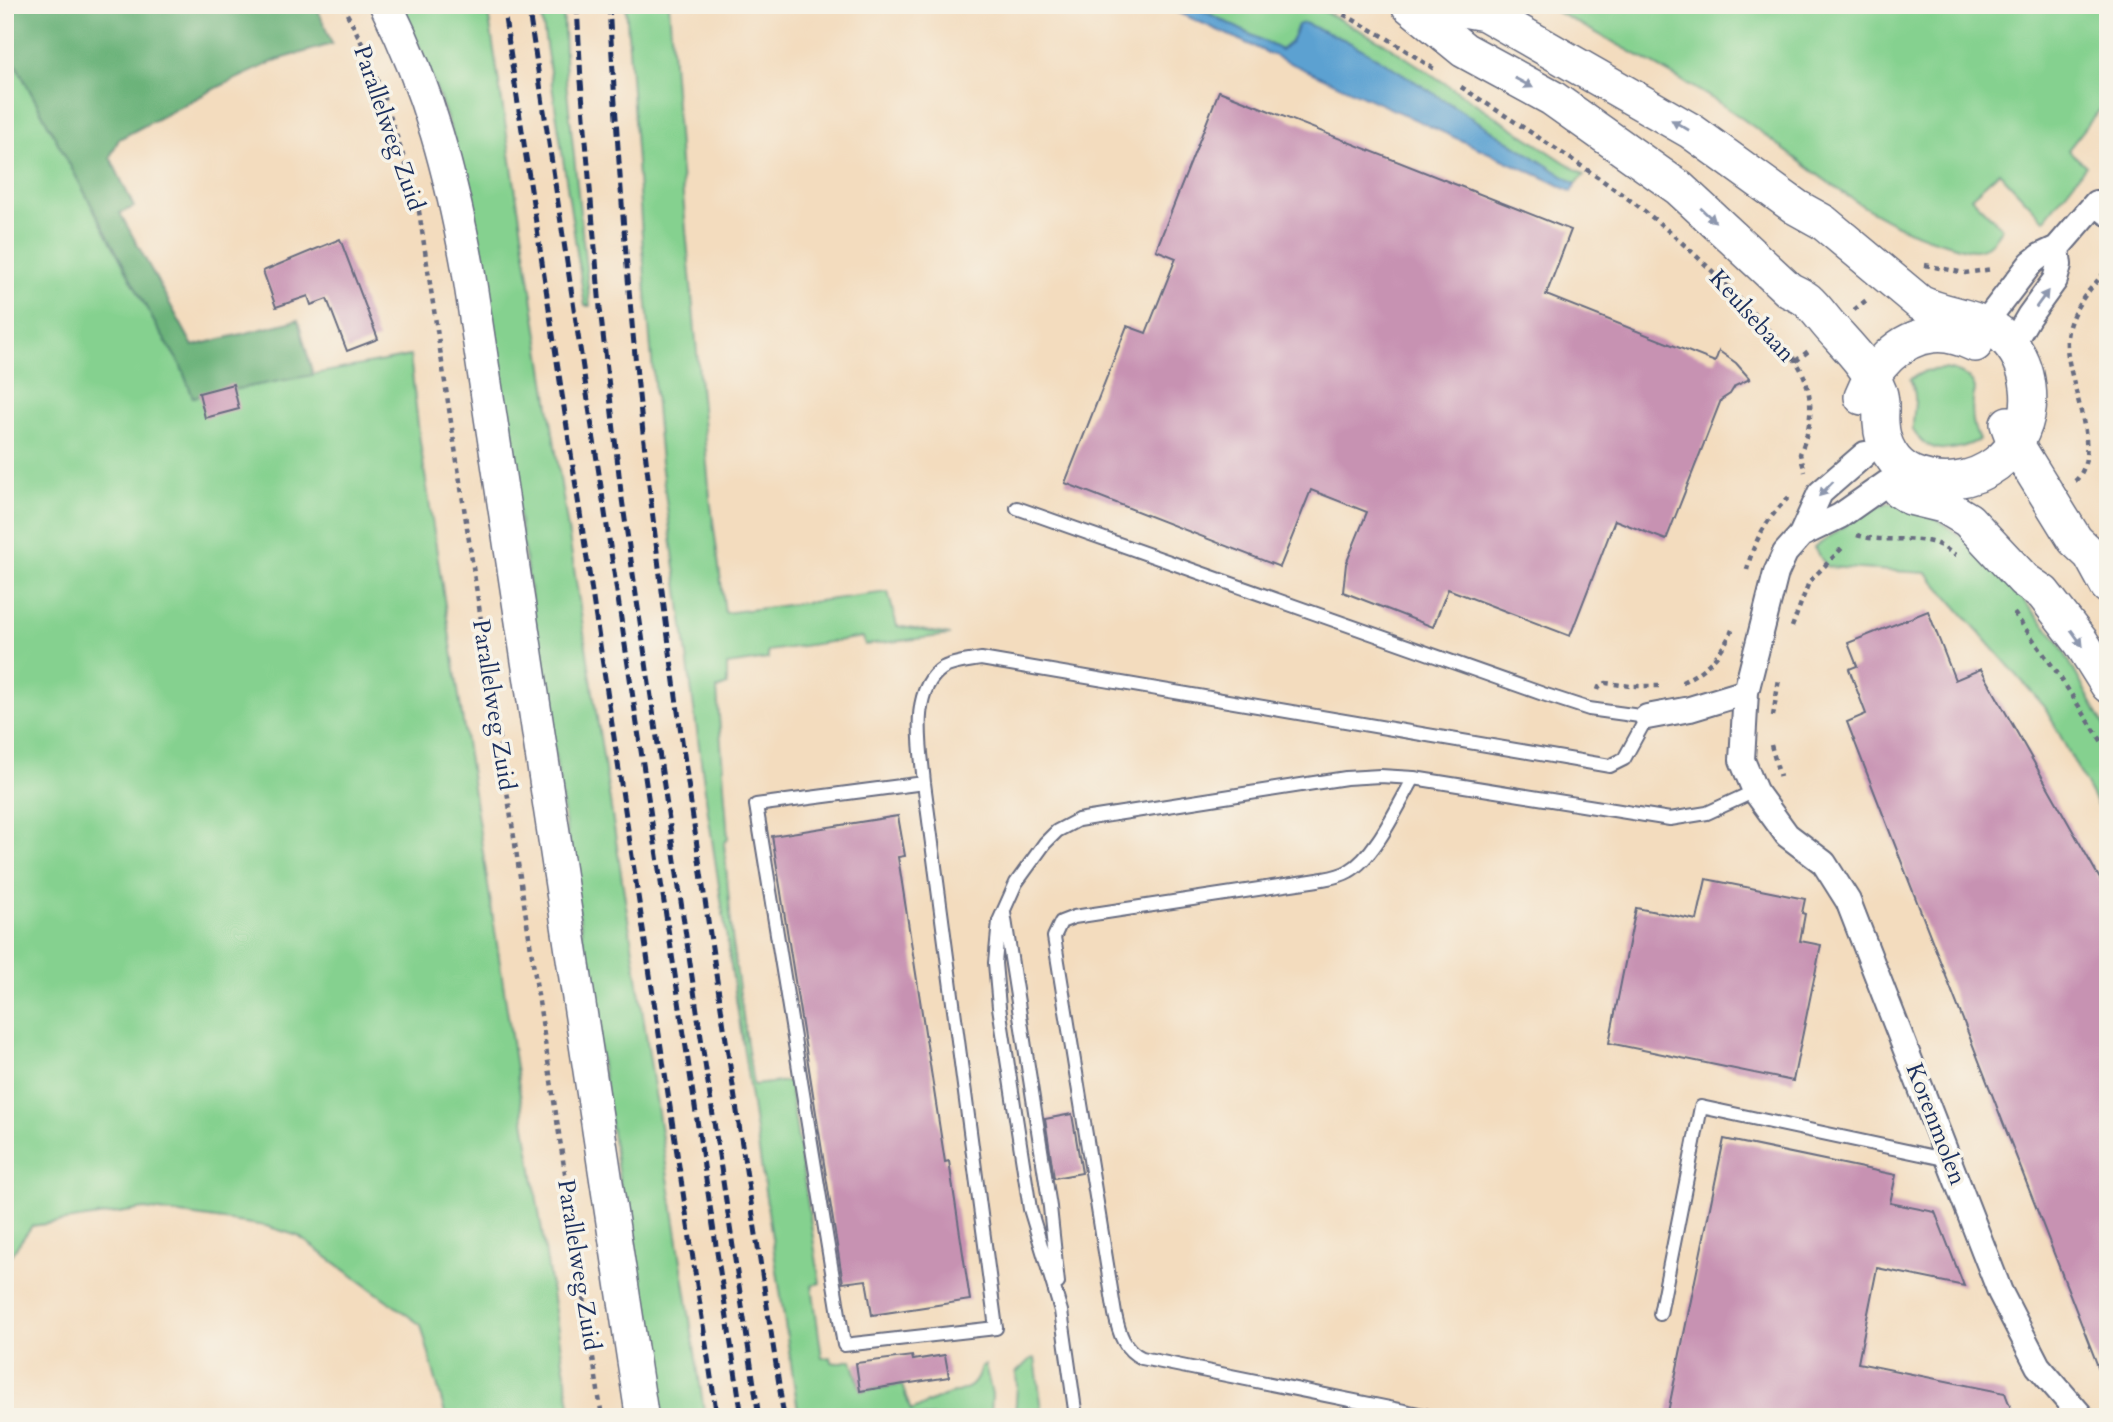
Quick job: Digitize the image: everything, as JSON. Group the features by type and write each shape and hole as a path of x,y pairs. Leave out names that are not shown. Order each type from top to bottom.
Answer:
{"main road":[{"name":"Keulsebaan","path":"1409,5 1464,50 1552,98 1679,188 1789,290 1796,312 1867,386"},
{"path":"1440,5 1485,13 1690,131 1796,207 1824,222 1920,303 1933,322 1976,333 2001,334 2012,345 2023,363 2027,379 2029,400 2020,432 2003,458 1993,467 1967,478 1949,493"},
{"path":"1933,322 1877,367 1867,386 1858,431 1865,454 1876,472 1896,477 1924,478 1988,512 2034,568 2043,593 2081,642 2108,685"},
{"path":"1976,333 2007,377 2011,390 2007,418 2020,432 2075,540 2091,555 2108,586"},
{"path":"1867,386 1881,401 1884,442 1896,477"},
{"path":"2020,432 2033,438 2089,531 2091,555"}],"street":[{"name":"Parallelweg Zuid","path":"386,5 404,41 439,138 455,197 466,256 642,1417"},
{"path":"1976,333 2031,263 2057,248 2095,203 2108,212"},
{"path":"2012,345 2055,280 2059,265 2057,248"},
{"name":"Korenmolen","path":"1801,535 1814,486 1865,454"},
{"name":"Korenmolen","path":"1896,477 1840,516 1801,535 1785,552 1776,573 1746,692 1742,761 1755,792 1787,835 1824,863 1849,901 2000,1292 2038,1366 2082,1417"},
{"path":"1647,718 1746,692"}],"lane":[{"path":"924,783 756,805 844,1345 996,1328 918,723 927,684 944,667 981,659 1610,766 1624,759 1647,718 1590,709 1017,509"},
{"path":"1060,1311 1030,1209 999,1007 995,952 999,921 1016,883 1045,843 1058,831 1078,820 1346,778 1380,776 1414,778 1670,819 1707,813 1755,792"},
{"path":"1414,778 1374,847 1363,861 1350,871 1336,877 1074,917 1061,922 1054,937 1115,1314 1118,1329 1128,1350 1142,1358 1434,1417"},
{"path":"1003,909 1050,1207 1060,1311 1076,1417"},
{"path":"1660,1314 1701,1107 1950,1160"}],"path":[{"name":"Parallelweg Zuid","path":"342,5 355,27 378,80 417,198 602,1417"},
{"path":"1326,5 1387,38 1443,75"},
{"name":"Keulsebaan","path":"1454,82 1640,208 1725,282 1796,361 1805,382 1810,406 1810,432 1800,454 1814,486"},
{"path":"2064,489 2083,473 2087,448 2083,419 2070,372 2067,338 2072,318 2084,296 2108,269"},
{"path":"1746,577 1759,537 1774,511 1814,486"},
{"path":"1840,516 1858,535 1877,540 1934,542 1962,559"},
{"path":"1789,639 1809,582 1843,546 1858,535"},
{"path":"2008,606 2056,671 2108,751"},
{"path":"1677,684 1713,662 1725,647 1735,625"},
{"path":"1772,721 1779,676"},
{"path":"1590,709 1599,687 1606,683 1662,686"},
{"path":"1772,733 1771,745 1783,788"}],"green space":[{"path":"5,5 316,5 332,44 277,60 212,90 119,139 110,157 134,207 120,213 193,346 298,320 313,375 193,397 180,364 158,329 5,44"},
{"path":"402,5 487,5 705,1417 655,1417 470,193 456,144"},
{"path":"540,5 563,5 566,81 590,306 585,306"},
{"path":"626,5 669,5 710,498 725,613 888,592 897,626 950,635 865,645 863,637 768,651 768,659 727,665 727,685 717,689 728,839 724,843 733,947 753,1085 789,1081 820,1283 812,1285 822,1358 831,1357 832,1362 836,1363 852,1360 861,1391 902,1385 911,1411 968,1388 976,1380 981,1366 985,1365 992,1394 991,1417 799,1417 708,813 661,463"},
{"path":"1192,5 1312,5 1384,43 1584,175 1576,184 1378,58 1345,40 1304,23 1298,25 1291,42 1281,50"},
{"path":"1544,5 2108,5 2108,99 2068,150 2086,166 2044,220 1999,172 1971,197 2002,228 1988,245 1969,250 1916,233 1885,219 1827,182 1716,101"},
{"path":"5,44 158,329 180,364 193,397 410,356 420,442 572,1417 446,1417 421,1325 298,1236 266,1226 145,1209 32,1226 5,1263"},
{"path":"1941,369 1966,377 1975,389 1972,416 1979,440 1952,449 1934,448 1919,438 1913,430 1915,399 1910,379 1925,371"},
{"path":"1887,503 1919,506 1996,562 2027,605 2057,639 2108,733 2108,826 2045,707 1927,573 1827,567 1814,548 1864,512"},
{"path":"1035,1358 1043,1417 1015,1417 1016,1373 1029,1360"}],"water":[{"path":"1162,5 1192,5 1281,50 1291,42 1298,25 1304,23 1345,40 1378,58 1576,184 1572,192"}],"building":[{"path":"1219,91 1571,230 1546,295 1715,362 1719,351 1736,363 1750,379 1735,386 1730,394 1721,400 1666,540 1615,520 1570,636 1448,589 1433,627 1343,592 1346,564 1367,512 1311,490 1280,567 1065,483 1127,326 1146,333 1176,258 1156,250"},
{"path":"340,239 378,339 347,351 327,299 311,305 308,296 276,307 263,271"},
{"path":"233,384 239,409 205,418 199,393"},
{"path":"1928,611 1955,680 1981,669 2108,893 2108,1387 1847,722 1866,714 1849,669 1857,666 1848,643"},
{"path":"898,816 905,856 898,857 945,1162 949,1161 970,1300 872,1315 866,1280 843,1283 772,836"},
{"path":"1706,879 1805,899 1800,941 1821,945 1793,1081 1609,1043 1636,908 1697,920"},
{"path":"1072,1114 1082,1173 1054,1178 1045,1119"},
{"path":"1724,1139 1896,1175 1890,1203 1935,1212 1964,1286 1877,1268 1858,1363 2005,1393 2014,1417 1667,1417"},
{"path":"945,1355 949,1377 860,1391 856,1363 912,1356 913,1360"}],"railway":[{"path":"503,5 717,1417"},
{"path":"528,5 742,1417"},
{"path":"577,5 600,308 621,492 759,1417"},
{"path":"609,5 629,295 662,587 711,943 784,1417"}]}
